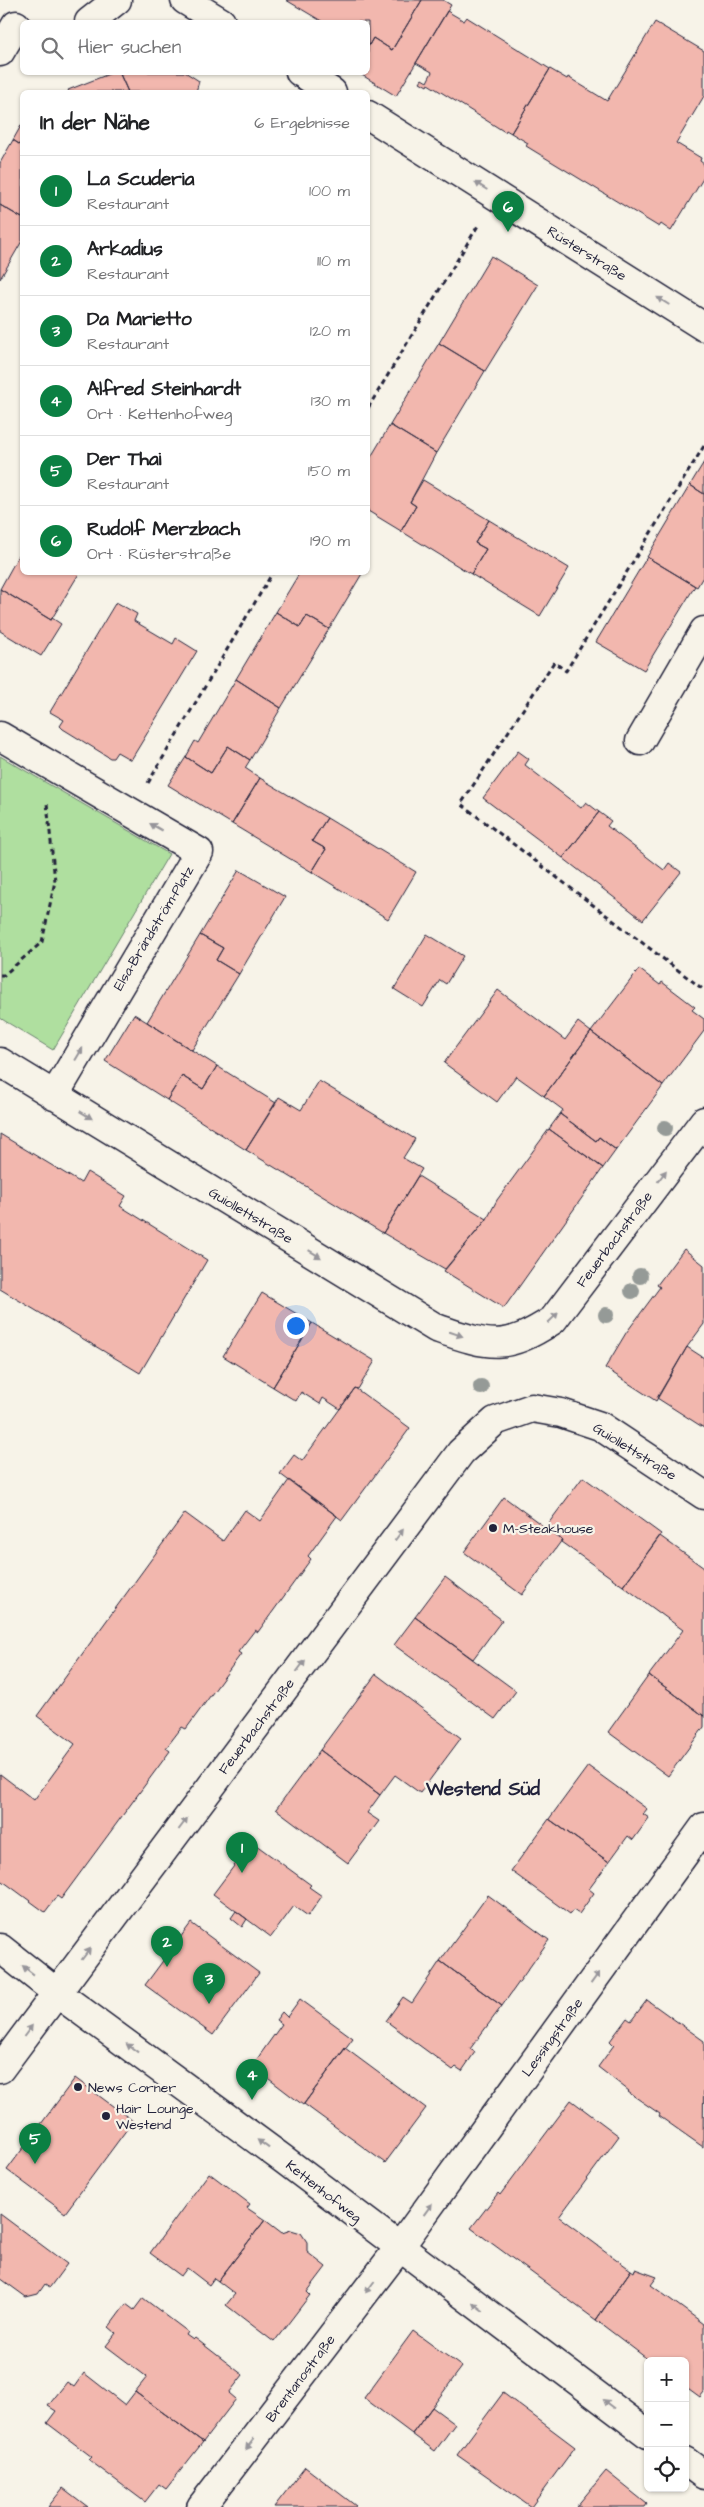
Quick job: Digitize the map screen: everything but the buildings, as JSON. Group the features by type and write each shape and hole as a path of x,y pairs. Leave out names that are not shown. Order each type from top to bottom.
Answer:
{"street":[{"path":"92,20 117,0"},
{"path":"185,0 218,20"},
{"path":"0,52 13,22"},
{"path":"305,75 329,90"},
{"name":"Rüsterstraße","path":"370,116 704,327"},
{"path":"640,740 704,631"},
{"name":"Elsa-Brändström-Platz","path":"0,736 198,852 54,1096"},
{"name":"Guiollettstraße","path":"0,1062 436,1328 479,1342 511,1342"},
{"name":"Feuerbachstraße","path":"511,1342 528,1336 553,1320 704,1121"},
{"name":"Guiollettstraße","path":"532,1408 561,1413 600,1426 704,1495"},
{"name":"Feuerbachstraße","path":"0,2069 461,1452 495,1421 532,1408"},
{"name":"Lessingstraße","path":"399,2248 704,1826"},
{"name":"Kettenhofweg","path":"0,1948 57,1993 283,2159 644,2431"},
{"name":"Brentanostraße","path":"201,2507 399,2248"},
{"path":"689,2464 704,2475"}],"path":[{"path":"370,405 496,195"},
{"path":"704,446 566,671 554,662 461,804 704,990"},
{"path":"131,812 271,575"},
{"path":"0,975 4,975 42,942 55,881 45,782 55,768"}],"green space":[{"path":"0,756 169,854 53,1050 0,1018"}],"place":[{"name":"Rudolf Merzbach","path":"508,232"},
{"name":"M-Steakhouse","path":"493,1528"},
{"name":"La Scuderia","path":"242,1873"},
{"name":"Arkadius","path":"167,1967"},
{"name":"Da Marietto","path":"209,2004"},
{"name":"News Corner","path":"78,2087"},
{"name":"Alfred Steinhardt","path":"252,2100"},
{"name":"Hair Lounge Westend","path":"106,2116"},
{"name":"Der Thai","path":"35,2164"}],"district":[{"name":"Westend Süd","path":"483,1788"}]}
